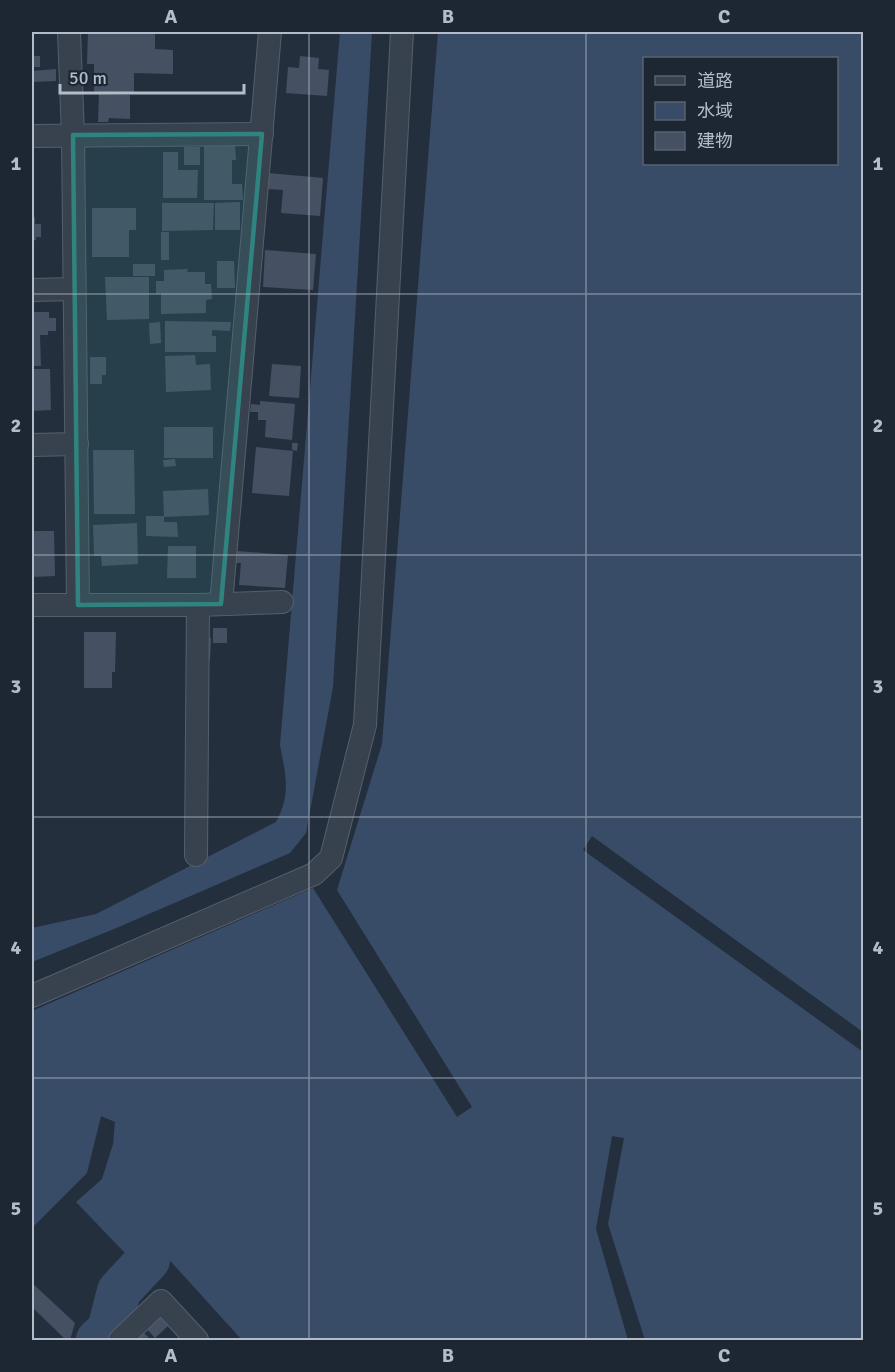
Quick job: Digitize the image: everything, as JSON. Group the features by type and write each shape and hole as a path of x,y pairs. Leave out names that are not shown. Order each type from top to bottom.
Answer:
{"street":[{"path":"69,32 73,135 78,605"},
{"path":"221,604 270,32"},
{"path":"32,996 314,874 331,858 365,725 402,32"},
{"path":"32,136 262,134"},
{"path":"32,290 74,289"},
{"path":"32,445 77,444"},
{"path":"32,605 198,605 282,602"},
{"path":"196,855 198,605"},
{"path":"120,1341 161,1301 197,1341"}],"highlighted area":[{"path":"262,134 221,604 78,605 73,135"}],"water":[{"path":"340,32 372,32 333,687 306,833 290,853 32,962 32,928 96,914 276,822 284,803 286,785 280,745"},
{"path":"438,32 863,32 863,1032 592,836 583,850 863,1052 863,1340 645,1340 608,1224 624,1138 612,1136 596,1229 628,1340 242,1340 164,1254 147,1276 76,1202 102,1179 113,1144 115,1122 101,1116 87,1173 32,1228 32,1011 313,888 457,1117 472,1107 337,890 382,744"}],"building":[{"path":"122,32 155,32 155,49 173,50 173,74 134,73 134,93 94,92 94,64 87,64 88,33 122,34"},
{"path":"32,56 40,56 40,67 32,67"},
{"path":"300,56 319,58 318,69 329,70 327,96 286,93 288,67 299,68"},
{"path":"56,69 56,81 32,82 32,71"},
{"path":"99,94 130,95 130,119 109,118 108,122 98,122"},
{"path":"204,145 235,145 236,160 232,160 232,184 242,184 243,200 204,200"},
{"path":"184,147 200,147 200,165 184,165"},
{"path":"163,152 178,152 178,170 198,170 197,198 163,198"},
{"path":"268,173 323,178 320,216 281,213 283,190 267,189"},
{"path":"240,202 240,230 215,230 215,203"},
{"path":"162,203 214,203 213,230 162,231"},
{"path":"92,208 136,208 136,230 129,230 129,257 92,257"},
{"path":"32,217 35,217 35,224 41,224 41,237 36,237 36,240 32,241"},
{"path":"161,232 169,232 169,260 161,260"},
{"path":"265,250 316,254 313,290 263,287"},
{"path":"217,261 234,261 235,288 217,288"},
{"path":"133,264 155,264 155,276 133,276"},
{"path":"188,269 187,272 205,272 205,284 211,284 212,299 206,300 206,313 161,314 161,293 156,294 156,281 164,281 164,270"},
{"path":"105,277 149,277 149,319 107,320"},
{"path":"32,312 49,312 49,318 56,318 56,331 48,331 48,335 40,335 41,366 32,366"},
{"path":"165,321 231,322 230,331 212,330 212,336 216,336 216,352 165,352"},
{"path":"160,322 161,343 150,344 149,323"},
{"path":"195,355 196,365 210,364 211,390 166,392 165,356"},
{"path":"90,357 106,357 106,375 102,375 102,384 90,384"},
{"path":"272,364 301,366 299,398 269,396"},
{"path":"32,369 50,369 51,410 32,411"},
{"path":"260,401 295,404 292,440 265,437 266,420 258,420 258,412 250,412 251,404 260,405"},
{"path":"164,427 213,427 213,458 164,458"},
{"path":"292,443 298,443 297,451 292,450"},
{"path":"256,447 293,451 289,496 252,493"},
{"path":"93,450 134,450 135,514 94,514"},
{"path":"175,459 176,466 164,467 163,460"},
{"path":"208,489 209,515 164,517 163,491"},
{"path":"146,516 164,516 164,522 177,522 178,537 146,536"},
{"path":"137,523 138,564 102,566 101,556 94,556 93,525"},
{"path":"32,531 54,531 55,576 32,577"},
{"path":"168,546 196,546 196,578 167,578"},
{"path":"237,551 288,555 285,588 239,585 241,563 235,563"},
{"path":"213,628 227,628 227,643 213,643"},
{"path":"84,632 116,632 115,672 112,672 112,688 84,688"},
{"path":"205,637 211,638 210,660 205,660"},
{"path":"32,1283 75,1323 70,1340 66,1340 32,1307"},
{"path":"158,1315 168,1326 155,1338 145,1327"},
{"path":"142,1331 151,1340 133,1340"}],"waterway":[{"path":"98,1340 109,1330 119,1291 148,1260"}]}
